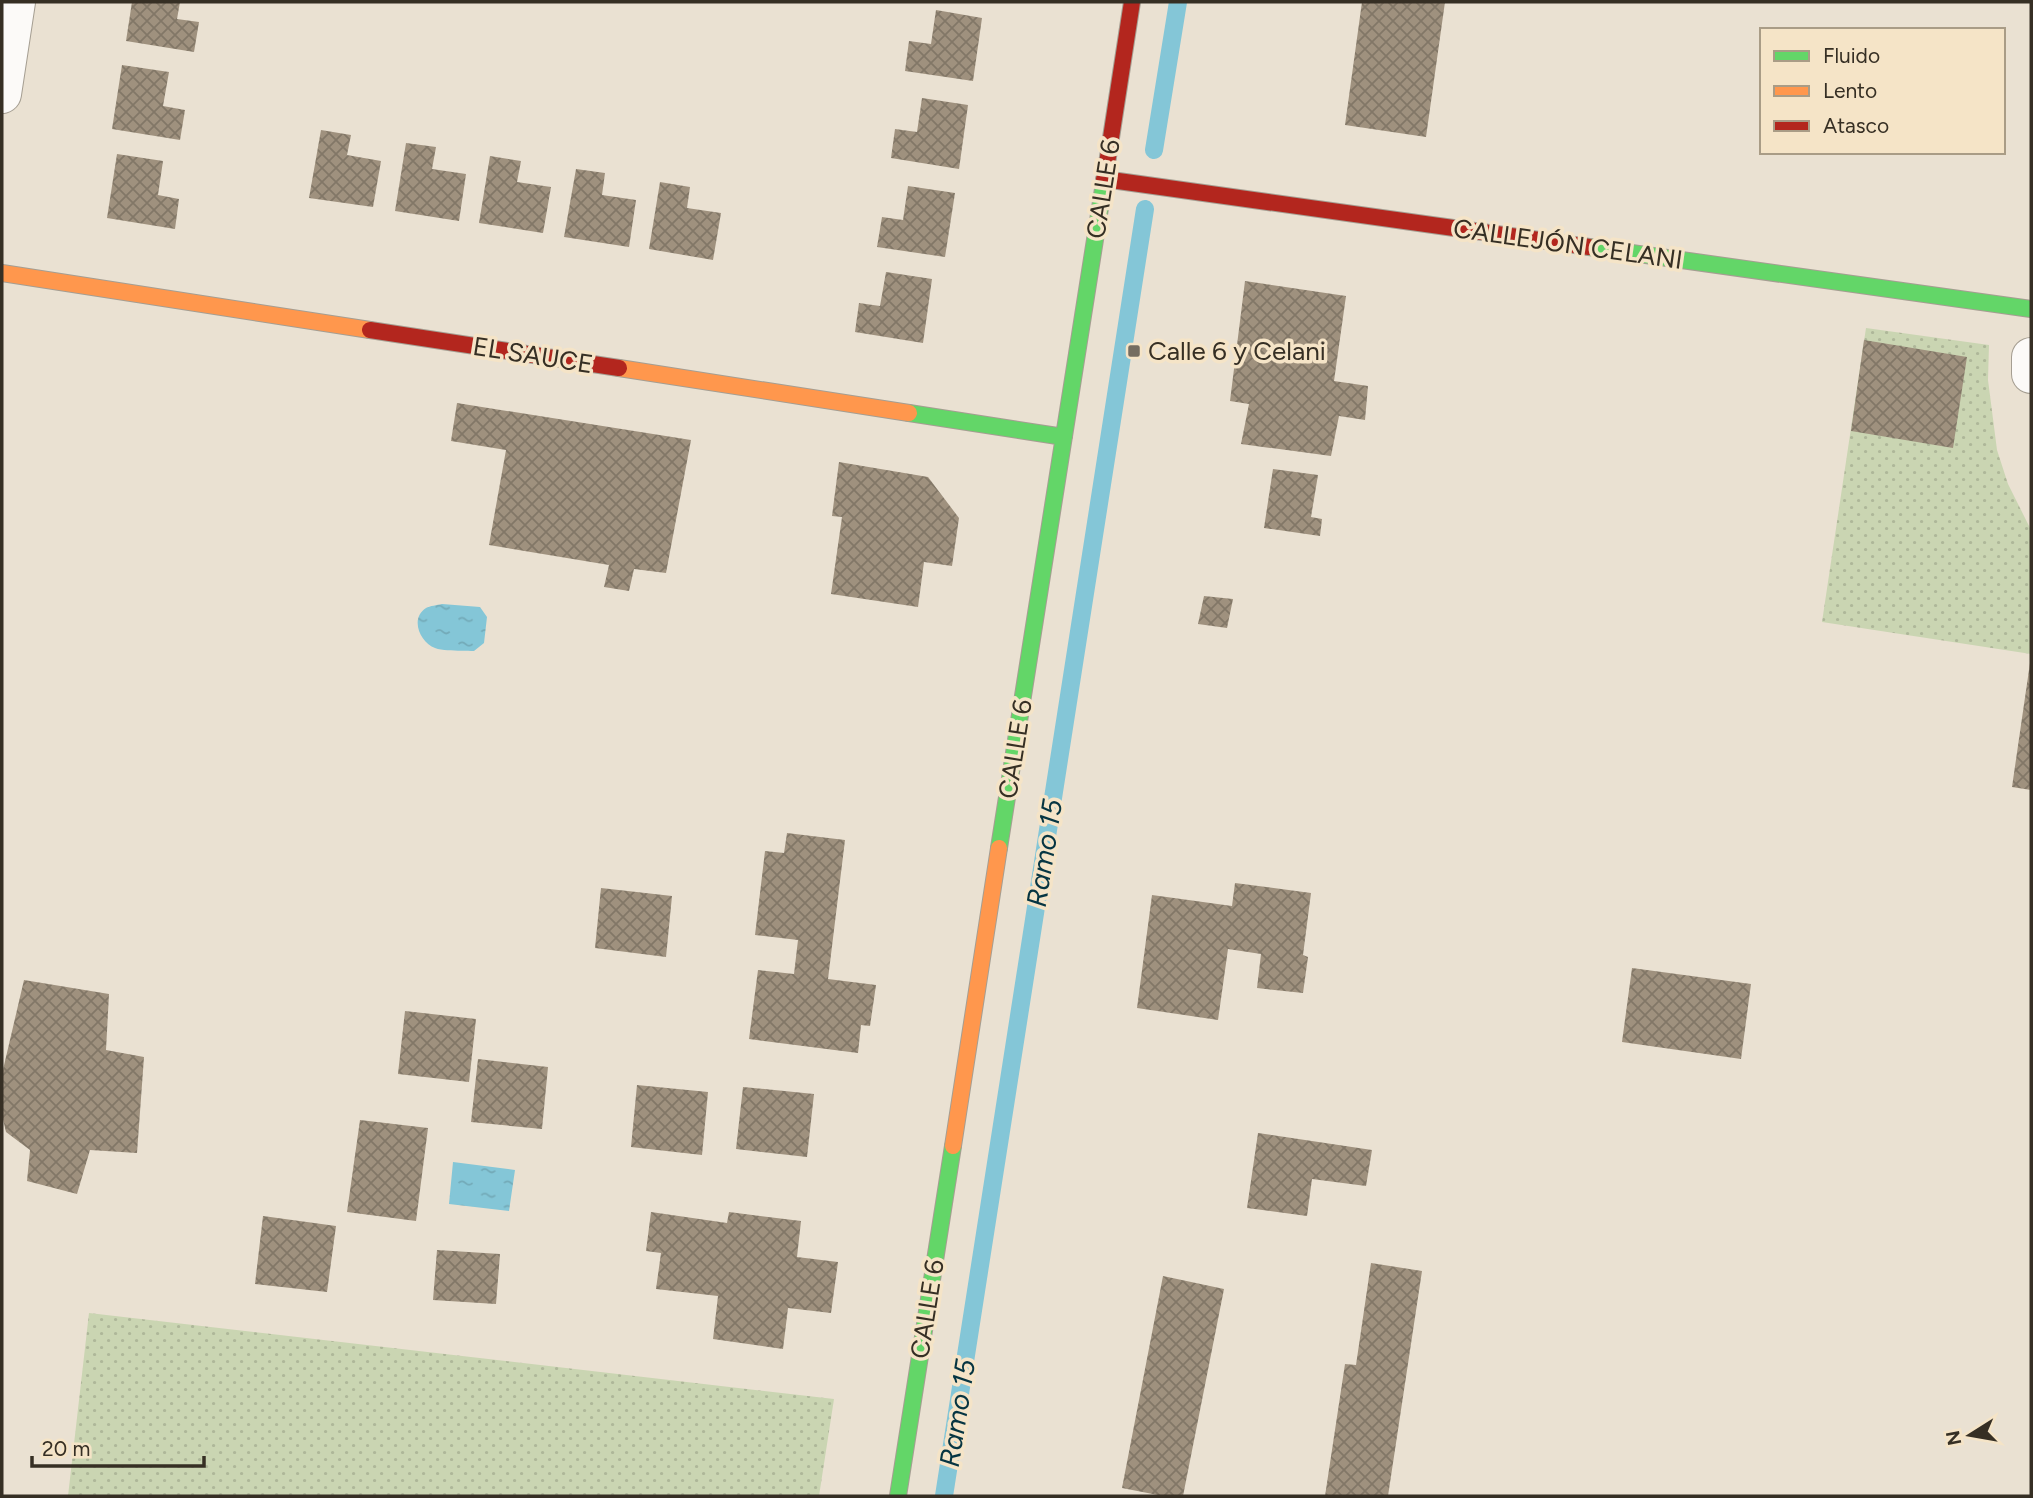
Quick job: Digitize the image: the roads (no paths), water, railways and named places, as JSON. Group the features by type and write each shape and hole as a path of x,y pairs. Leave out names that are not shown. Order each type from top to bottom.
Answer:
{"street":[{"path":"2,94 16,2"},
{"name":"CALLE 6","path":"898,1496 1132,2"},
{"name":"CALLEJÓN CELANI","path":"1104,179 2031,309"},
{"name":"EL SAUCE","path":"2,273 1064,437"},
{"path":"2031,357 2031,374"}],"water":[{"path":"442,604 480,607 487,617 484,643 474,651 454,651 435,648 425,641 419,630 418,618 426,608"},
{"path":"453,1162 515,1170 509,1211 449,1204"}],"waterway":[{"name":"Ramo 15","path":"1154,150 1178,2"},
{"name":"Ramo 15","path":"944,1496 1145,209"}],"place":[{"name":"Calle 6 y Celani","path":"1134,351"}]}
